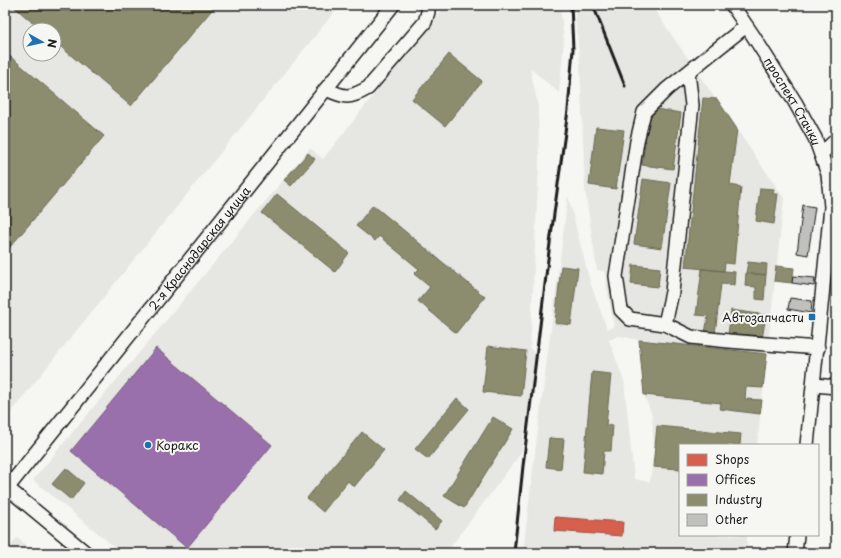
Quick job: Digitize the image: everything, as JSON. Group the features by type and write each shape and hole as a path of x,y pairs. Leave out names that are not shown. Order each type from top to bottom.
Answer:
{"street":[{"name":"2-я Краснодарская улица","path":"6,488 393,5"},
{"path":"326,89 343,97 358,94 368,88 424,22 428,12 428,5"},
{"name":"проспект Стачки","path":"732,5 795,102 815,138 828,174 831,206 818,348 807,444"},
{"path":"746,26 667,90 644,112 637,141 616,276 621,310 630,319 665,324 691,337 818,348"},
{"path":"665,324 672,292 692,105 688,73"},
{"path":"821,154 836,140"},
{"path":"814,385 836,387"},
{"path":"6,488 86,553"},
{"path":"795,553 797,536"}],"shaded area":[{"path":"5,5 340,5 5,419"},
{"path":"445,5 560,5 564,40 559,93 530,68 538,106 539,163 530,348 536,355 521,453 446,553 122,553 33,480 310,148 323,159"},
{"path":"574,5 651,5 784,198 757,444 679,444 679,536 747,536 746,553 523,553 568,196 590,282 607,329 614,327 604,271 597,270 585,189 580,63","holes":["619,336 639,340 644,395 652,415 654,448 650,482 634,479 624,381 609,340"]},
{"path":"17,538 35,553 6,553"}],"building: Shops":[{"path":"555,517 623,522 622,536 554,531"},
{"path":"832,547 836,547 836,553 832,553"},
{"path":"650,550 670,552 670,553 650,553"}],"building: Offices":[{"path":"156,348 272,445 187,548 71,451"}],"building: Industry":[{"path":"12,5 216,5 131,106 62,48 62,22 32,22"},
{"path":"609,5 623,5 613,11"},
{"path":"5,52 104,136 5,253"},
{"path":"449,54 482,81 445,126 412,99"},
{"path":"703,98 717,99 737,129 730,185 741,187 734,264 725,263 724,271 685,267"},
{"path":"650,108 681,113 673,169 642,165"},
{"path":"596,127 624,130 616,189 589,185"},
{"path":"308,153 315,159 291,186 284,180"},
{"path":"643,179 671,183 662,248 634,244"},
{"path":"760,188 774,189 773,194 778,194 774,224 756,221"},
{"path":"277,194 349,253 335,272 262,213"},
{"path":"373,205 485,297 456,333 418,301 430,287 414,274 419,269 379,236 375,241 356,226"},
{"path":"748,262 767,264 766,275 746,273"},
{"path":"633,265 660,268 658,287 631,284"},
{"path":"561,266 578,268 571,325 555,323"},
{"path":"776,266 794,268 792,283 774,281"},
{"path":"702,269 735,272 734,285 721,284 715,334 705,333 708,316 696,315"},
{"path":"746,273 766,275 764,300 756,299 756,287 745,286"},
{"path":"731,310 766,315 762,339 728,335"},
{"path":"639,340 767,354 763,388 746,387 745,399 762,400 760,414 720,409 721,403 644,395"},
{"path":"488,346 526,351 521,396 483,392"},
{"path":"592,372 611,374 606,425 613,425 611,451 604,451 602,474 583,472"},
{"path":"457,398 469,409 428,459 415,449"},
{"path":"493,417 513,429 464,508 444,496"},
{"path":"657,426 741,434 740,444 679,444 679,469 653,467"},
{"path":"362,432 384,450 354,487 348,481 323,512 307,498"},
{"path":"549,438 564,439 561,469 546,467"},
{"path":"66,468 84,483 71,500 52,484"},
{"path":"406,491 442,521 435,529 400,500"}],"building: Other":[{"path":"803,205 815,207 808,255 797,253"},
{"path":"793,276 815,278 814,286 792,283"},
{"path":"790,298 812,301 811,313 788,309"}],"railway":[{"path":"514,553 549,251 568,110 573,49 571,5"},
{"path":"593,5 625,86"}],"place":[{"name":"Автозапчасти","path":"812,317"},
{"name":"Коракс","path":"148,445"}]}
